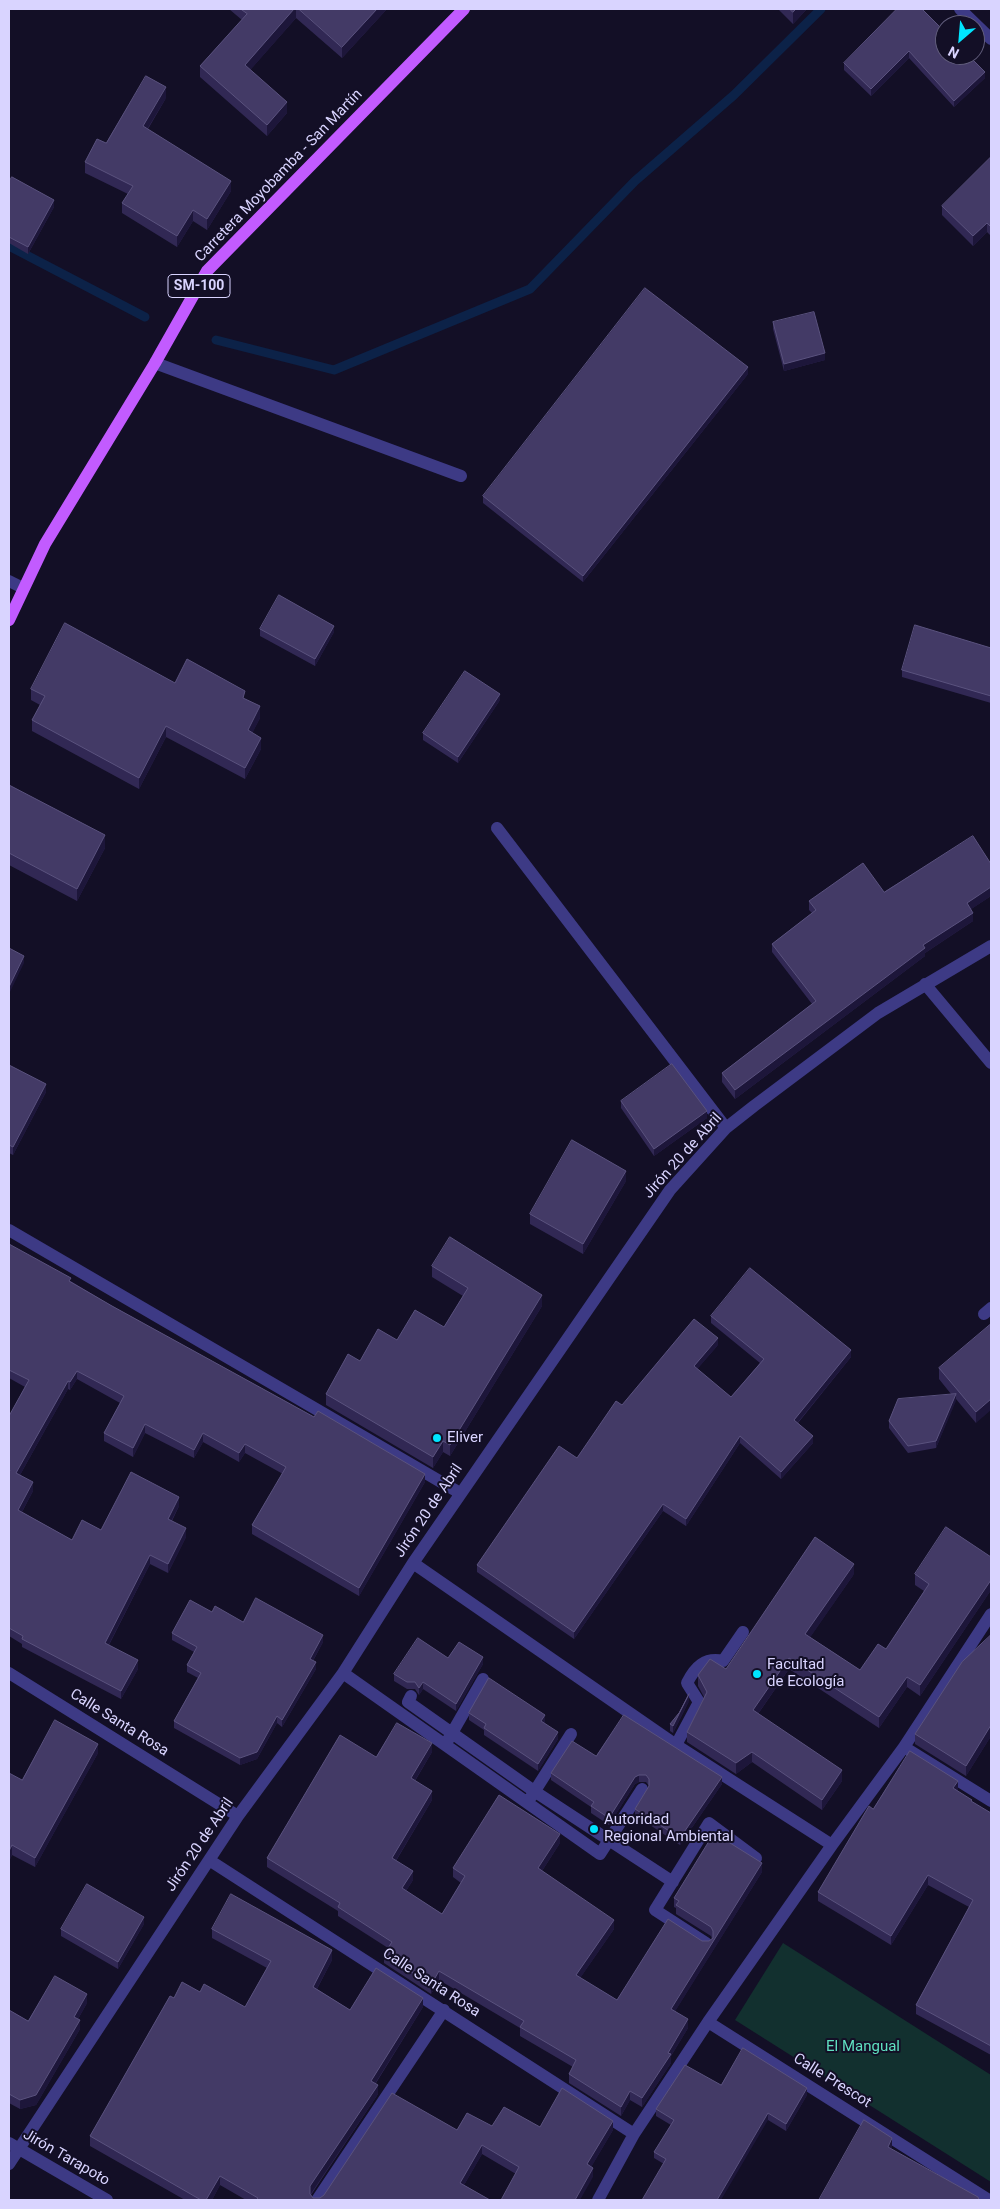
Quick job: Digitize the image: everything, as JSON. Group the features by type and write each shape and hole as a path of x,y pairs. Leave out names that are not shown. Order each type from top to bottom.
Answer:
{"main road":[{"name":"Carretera Moyobamba - San Martín","path":"9,620 45,544 207,271 464,9"}],"street":[{"path":"960,9 991,39"},
{"path":"154,363 461,476"},
{"path":"9,580 23,588"},
{"path":"497,828 726,1128"},
{"name":"Jirón 20 de Abril","path":"9,2164 14,2146 238,1816 343,1673 460,1493 670,1190 726,1128 878,1013 991,946"},
{"path":"925,984 991,1063"},
{"path":"9,1230 460,1493"},
{"path":"413,1563 676,1745 832,1845"},
{"path":"598,2200 634,2134 708,2022 832,1845 904,1747 991,1614"},
{"path":"676,1745 699,1702 687,1683 693,1671 705,1661 714,1659 724,1661 743,1632"},
{"name":"Calle Santa Rosa","path":"9,1673 238,1816"},
{"path":"343,1673 448,1738 531,1797 600,1854 642,1790"},
{"path":"448,1738 483,1679"},
{"path":"411,1696 408,1702 448,1738"},
{"path":"531,1797 570,1734"},
{"path":"904,1747 991,1801"},
{"path":"531,1797 609,1839 673,1882"},
{"path":"706,1942 655,1910 709,1823 756,1858"},
{"name":"Calle Santa Rosa","path":"209,1860 634,2134"},
{"path":"317,2200 444,2010"},
{"name":"Calle Prescot","path":"708,2022 989,2200"},
{"name":"Jirón Tarapoto","path":"14,2146 106,2200"}],"green space":[{"name":"El Mangual","path":"783,1943 991,2075 991,2182 735,2020"}],"building":[{"path":"241,9 294,9 245,65 287,102 267,125 200,66 247,14"},
{"path":"299,9 377,9 342,47"},
{"path":"897,9 922,9 935,22 935,65 978,65 985,72 954,101 909,51 871,89 844,63"},
{"path":"146,76 166,87 143,126 231,181 207,219 193,210 177,236 122,203 133,186 85,162 97,139 106,143"},
{"path":"991,157 991,227 987,223 973,236 942,206"},
{"path":"12,177 54,200 28,247 9,237 9,182"},
{"path":"645,288 748,367 583,576 483,496"},
{"path":"814,312 825,353 784,364 773,322"},
{"path":"279,595 334,626 315,659 260,629"},
{"path":"65,623 175,683 187,659 245,691 243,698 260,706 248,730 261,738 245,768 166,726 139,778 32,720 45,696 31,689"},
{"path":"915,625 991,648 991,696 902,670"},
{"path":"465,671 500,694 458,757 423,733"},
{"path":"9,785 105,835 77,889 9,853"},
{"path":"973,836 991,864 991,887 967,903 973,913 923,945 925,948 735,1090 722,1073 816,1001 772,944 816,910 809,901 863,863 884,892"},
{"path":"9,948 24,956 9,987"},
{"path":"672,1064 707,1111 654,1149 621,1101"},
{"path":"9,1065 46,1084 13,1147 9,1145"},
{"path":"572,1140 626,1171 583,1244 530,1214"},
{"path":"450,1237 542,1295 450,1445 443,1441 433,1457 326,1394 348,1354 360,1361 378,1329 397,1340 415,1310 444,1327 468,1288 432,1266"},
{"path":"9,1244 71,1278 69,1281 112,1306 314,1417 318,1411 425,1474 359,1588 252,1525 286,1467 245,1444 239,1453 203,1433 194,1450 145,1424 133,1448 104,1433 124,1396 77,1371 70,1382 68,1381 16,1473 33,1482 18,1510 72,1540 82,1520 101,1530 131,1472 179,1497 168,1519 186,1528 168,1564 150,1555 105,1643 138,1660 121,1691 22,1639 23,1636 9,1628 9,1416 29,1380 9,1370"},
{"path":"750,1268 851,1350 794,1420 813,1436 781,1472 740,1436 686,1519 663,1504 574,1632 477,1565 559,1446 577,1458 616,1401 622,1405 694,1319 718,1338 694,1366 731,1397 764,1359 711,1316"},
{"path":"991,1324 991,1399 976,1412 939,1368"},
{"path":"956,1394 936,1441 908,1446 889,1421 898,1399"},
{"path":"946,1527 991,1557 991,1580 920,1685 907,1677 879,1717 789,1658 753,1710 842,1770 822,1800 752,1752 736,1763 687,1732 707,1692 698,1675 710,1659 726,1669 815,1537 854,1564 805,1634 860,1670 878,1644 886,1649 929,1584 915,1574"},
{"path":"256,1598 323,1635 310,1659 316,1662 282,1720 277,1716 257,1752 240,1758 174,1721 201,1673 187,1665 197,1647 172,1633 190,1600 212,1612 215,1606 243,1622"},
{"path":"991,1635 991,1725 966,1766 915,1734 962,1662"},
{"path":"418,1638 448,1658 459,1642 483,1657 456,1704 423,1682 419,1688 415,1682 407,1682 394,1674"},
{"path":"489,1678 545,1715 541,1721 558,1732 538,1764 484,1728 486,1724 469,1713"},
{"path":"689,1694 673,1726 670,1724 679,1713"},
{"path":"624,1715 722,1777 680,1838 635,1809 649,1786 649,1779 646,1775 635,1777 609,1818 591,1806 594,1802 551,1773 572,1741 596,1756"},
{"path":"55,1720 98,1744 35,1858 12,1845 9,1851 9,1773 22,1780"},
{"path":"397,1723 432,1743 411,1778 432,1791 392,1858 413,1871 402,1888 442,1914 465,1876 453,1868 499,1795 560,1834 538,1868 614,1920 576,1975 617,2000 668,1919 702,1941 709,1941 713,1938 711,1927 676,1905 679,1901 674,1898 714,1833 762,1863 671,2009 688,2019 668,2053 671,2054 642,2098 630,2091 621,2107 569,2074 576,2060 520,2027 524,2021 439,1971 431,1985 384,1954 392,1942 338,1907 340,1903 267,1858 340,1735 376,1757"},
{"path":"910,1751 958,1781 953,1788 991,1813 991,2046 916,2005 973,1900 928,1875 891,1936 818,1892 869,1806 873,1809"},
{"path":"87,1884 144,1917 118,1962 61,1929"},
{"path":"231,1894 332,1950 313,1987 350,2010 376,1968 423,1998 371,2081 378,2085 310,2186 310,2194 313,2198 320,2198 324,2195 392,2093 457,2130 467,2113 492,2126 504,2107 540,2127 562,2088 613,2121 587,2164 593,2168 575,2200 501,2200 519,2167 482,2145 460,2183 490,2200 256,2200 258,2198 220,2176 206,2200 201,2200 90,2136 170,1996 174,1998 182,1982 200,1992 204,1984 245,2007 271,1961 212,1929"},
{"path":"55,1976 87,1994 74,2017 80,2020 36,2095 20,2100 9,2094 9,2010 28,2021"},
{"path":"743,2048 807,2088 786,2124 768,2113 717,2200 642,2200 666,2159 654,2152 674,2120 656,2109 685,2065 721,2085"},
{"path":"864,2120 892,2138 888,2147 978,2197 979,2200 819,2200"}],"waterway":[{"path":"216,340 334,370 530,289 635,181 734,95 821,9"},
{"path":"9,246 145,317"}],"place":[{"name":"Eliver","path":"437,1438"},
{"name":"Facultad de Ecología","path":"757,1674"},
{"name":"Autoridad Regional Ambiental","path":"594,1829"}]}
